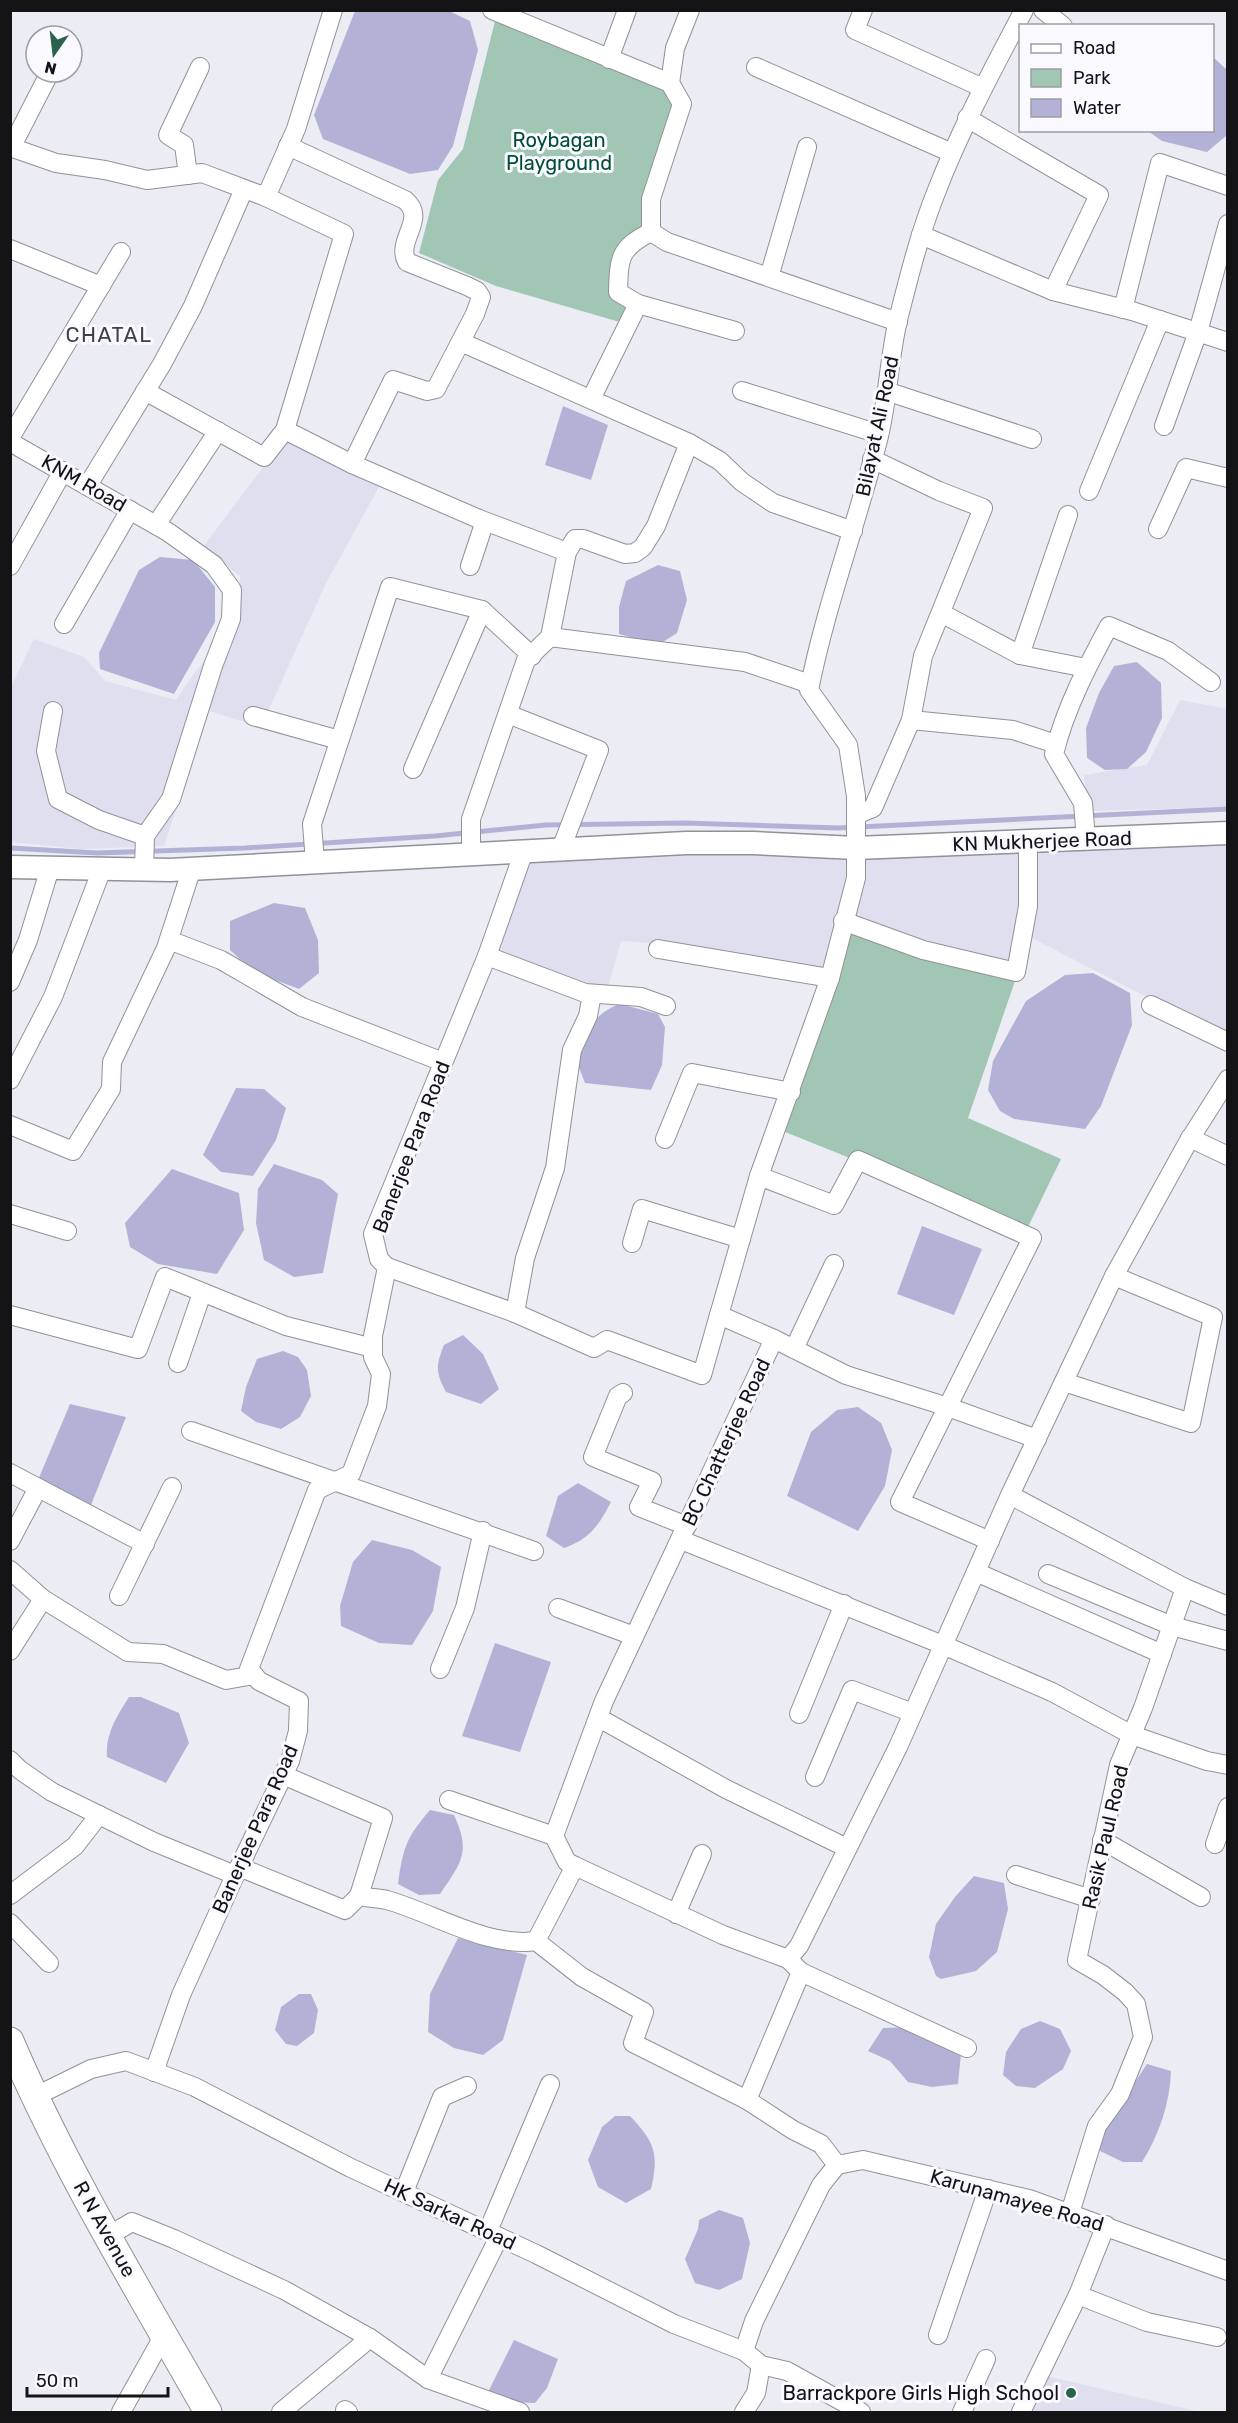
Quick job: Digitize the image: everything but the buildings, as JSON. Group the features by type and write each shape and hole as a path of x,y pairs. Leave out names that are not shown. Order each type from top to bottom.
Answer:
{"main road":[{"name":"R N Avenue","path":"10,2041 24,2088 208,2412"}],"street":[{"path":"266,197 296,129 333,10"},
{"path":"492,10 670,83"},
{"path":"609,59 627,10"},
{"path":"651,232 651,199 682,104 670,83 675,48 690,10"},
{"path":"863,10 855,30 983,88"},
{"name":"Bilayat Ali Road","path":"810,684 819,640 854,531 879,434 898,322 921,235 967,118 1024,10"},
{"path":"1043,10 1060,24"},
{"path":"188,175 184,145 168,135 200,67"},
{"path":"756,67 952,153"},
{"path":"44,84 11,147 56,163 105,170 147,180 202,173 266,197 344,234 285,430 264,457 145,392"},
{"path":"967,118 1099,195 1053,291"},
{"path":"288,146 405,200 413,206 414,213 404,256 407,261 467,286 477,291 481,297 475,314 436,389 426,391 393,380 352,464"},
{"path":"769,277 807,147"},
{"path":"1123,309 1160,162 1227,186"},
{"path":"88,485 145,392 193,306 244,189"},
{"path":"1164,426 1198,332 1227,224"},
{"path":"651,232 667,242 898,322"},
{"path":"651,232 631,242 619,263 618,292 638,304 735,331"},
{"path":"921,235 1053,291 1123,309 1227,342"},
{"path":"10,249 100,286"},
{"path":"10,440 121,252"},
{"path":"591,399 638,304"},
{"path":"1089,491 1160,320"},
{"path":"461,342 690,443 720,461 742,482 773,503 854,531"},
{"path":"742,391 879,434"},
{"path":"886,391 1032,439"},
{"path":"285,430 352,464 479,519 567,552"},
{"path":"156,525 218,431"},
{"name":"KNM Road","path":"10,440 156,525 214,565 231,590 231,619 213,666 171,799 145,836"},
{"path":"471,854 471,819 526,660 550,637 567,552 575,539 583,539 625,554 635,553 643,547 656,526 690,443"},
{"path":"856,815 873,808 911,720 923,656 983,508 939,491 872,459"},
{"path":"1158,529 1186,468 1227,478"},
{"path":"10,566 63,471"},
{"path":"64,624 130,510"},
{"path":"1020,655 1068,515"},
{"path":"470,566 482,530 483,524 479,519"},
{"path":"315,862 312,824 390,587 482,610 532,656"},
{"path":"413,769 482,610"},
{"path":"941,613 1020,655 1086,668"},
{"path":"1086,839 1083,803 1054,754 1060,728 1086,668 1109,626 1168,651 1211,682"},
{"path":"10,1570 43,1599 128,1652 163,1654 226,1680 254,1675 249,1669 255,1651 317,1490 351,1474 377,1406 381,1374 373,1357 373,1336 387,1267 515,1313 594,1348 607,1340 702,1375 759,1176 830,978 856,878 856,796 848,745 809,690 810,684 745,662 550,637"},
{"path":"53,711 46,751 58,799 99,820 145,836 144,870"},
{"path":"508,714 599,750 561,849"},
{"path":"253,716 339,740"},
{"path":"911,720 1013,730 1056,744"},
{"name":"KN Mukherjee Road","path":"10,867 144,870 561,849 742,843 856,848 1227,833"},
{"path":"843,921 923,950 1016,972 1028,906 1028,841"},
{"name":"Banerjee Para Road","path":"387,1267 379,1259 373,1234 487,956 524,851"},
{"path":"10,982 28,940 50,868"},
{"path":"10,1125 73,1151 111,1089 112,1062 169,940 192,868"},
{"path":"10,1080 53,997 102,869"},
{"path":"169,940 221,960 302,1007 443,1062"},
{"path":"658,949 830,978"},
{"path":"487,956 592,994 641,997 666,1006"},
{"path":"515,1313 525,1258 555,1168 572,1050 588,1016 592,994"},
{"path":"1150,1005 1227,1042"},
{"path":"665,1139 692,1073 791,1092"},
{"path":"747,2100 799,1946 913,1713 1010,1495 1114,1276 1190,1138 1227,1079"},
{"path":"1190,1138 1227,1156"},
{"path":"759,1176 834,1204 858,1160 1032,1238 900,1502 990,1541"},
{"path":"632,1243 642,1209 741,1239"},
{"path":"10,1214 67,1232"},
{"path":"794,1349 834,1264"},
{"path":"1064,1382 1191,1424 1213,1317 1114,1276"},
{"path":"10,1315 138,1349 165,1277 286,1326 373,1348"},
{"path":"178,1363 202,1293"},
{"name":"BC Chatterjee Road","path":"554,1836 568,1793 604,1701 684,1533 729,1431 774,1340 719,1315"},
{"path":"774,1340 846,1375 948,1407 1037,1439"},
{"path":"623,1393 618,1396 593,1457 652,1481 639,1507 684,1533 1052,1692 1132,1735 1207,1761 1227,1765"},
{"path":"191,1431 534,1551"},
{"path":"10,1473 145,1544"},
{"path":"118,1596 172,1487"},
{"path":"10,1541 38,1488"},
{"path":"1010,1495 1185,1588 1227,1606"},
{"path":"440,1669 465,1608 483,1532"},
{"path":"976,1572 1162,1654"},
{"path":"1048,1574 1172,1626 1227,1641"},
{"name":"Rasik Paul Road","path":"1070,2213 1096,2126 1120,2094 1143,2037 1136,2004 1103,1975 1077,1960 1119,1765 1185,1588"},
{"path":"10,1651 43,1599"},
{"path":"799,1714 844,1604"},
{"path":"558,1608 634,1636"},
{"name":"Banerjee Para Road","path":"154,2072 181,1995 290,1761 298,1731 299,1701 259,1681 254,1675"},
{"path":"815,1777 852,1690 913,1713"},
{"path":"599,1718 726,1789 847,1848"},
{"path":"14,1770 52,1792 154,1842 345,1910 359,1896 383,1818 283,1776"},
{"path":"449,1800 554,1836 567,1862 676,1914 794,1965 967,2048"},
{"path":"1215,1844 1227,1807"},
{"path":"10,1895 75,1846 99,1815"},
{"path":"1102,1840 1202,1897"},
{"path":"676,1914 702,1854"},
{"path":"536,1941 575,1866"},
{"path":"1016,1875 1091,1899"},
{"path":"359,1896 386,1900 489,1936 519,1943 536,1941 582,1977 644,2012 633,2043 747,2100 793,2130 821,2144 837,2165 821,2185 754,2321 744,2350"},
{"path":"10,1923 49,1963"},
{"name":"HK Sarkar Road","path":"24,2088 126,2061 195,2087 351,2168 494,2234 674,2324 744,2350 761,2365 787,2371 861,2412"},
{"path":"428,2379 494,2234 550,2084"},
{"path":"404,2192 442,2097 467,2086"},
{"name":"Karunamayee Road","path":"837,2165 863,2160 988,2189 1106,2225 1227,2271"},
{"path":"938,2335 988,2189"},
{"path":"108,2236 132,2223 174,2239 284,2290 369,2338 428,2379 520,2412"},
{"path":"1021,2412 1078,2295 1106,2225"},
{"path":"1078,2295 1147,2322 1216,2337"},
{"path":"121,2412 164,2335"},
{"path":"281,2412 369,2338"},
{"path":"962,2412 986,2359"},
{"path":"744,2412 756,2392 761,2365"}],"shaded area":[{"path":"285,438 380,485 326,583 261,727 209,711 164,846 80,849 11,842 10,689 34,639 84,657 105,681 176,700 196,671 241,618 240,576 203,547"},
{"path":"1180,700 1227,709 1227,807 1088,811 1084,775 1147,765"},
{"path":"1227,840 1227,1035 1168,1008 1028,936 1032,845"},
{"path":"1021,849 1022,910 1014,967 925,946 852,918 863,855"},
{"path":"737,850 850,857 838,915 822,969 660,944 621,941 608,988 585,985 497,951 529,856"},
{"name":"Barrackpore Girls High School","path":"1034,2373 1200,2412 1017,2412"}],"green space":[{"name":"Roybagan Playground","path":"495,21 665,90 673,108 644,232 622,244 628,308 623,323 496,286 419,253 438,180 463,149"},
{"path":"847,927 1015,981 968,1118 1061,1159 1027,1229 780,1130"}],"water":[{"path":"355,11 449,11 470,21 478,50 453,146 438,170 410,174 323,139 314,115"},
{"path":"1214,58 1227,70 1227,135 1207,152 1162,141 1149,132 1214,132"},
{"path":"563,406 608,425 591,480 545,465"},
{"path":"160,557 193,560 215,587 215,622 174,694 100,669 99,653 139,570"},
{"path":"658,565 680,571 687,600 677,633 658,645 619,634 619,607 626,581"},
{"path":"1137,662 1161,683 1162,718 1146,752 1127,769 1105,770 1087,758 1086,728 1099,693 1114,666"},
{"path":"274,903 305,908 318,940 319,973 299,989 254,972 230,950 230,921"},
{"path":"1093,973 1130,993 1132,1025 1101,1106 1085,1129 1014,1119 1000,1111 988,1090 993,1061 1026,1001 1065,975"},
{"path":"620,1004 658,1014 665,1027 662,1065 651,1090 585,1083 576,1060 587,1033 596,1019 610,1008"},
{"path":"236,1088 264,1089 286,1108 276,1140 253,1176 221,1172 203,1155"},
{"path":"274,1164 322,1180 338,1194 323,1273 294,1277 264,1260 256,1223 258,1189"},
{"path":"172,1169 239,1193 244,1230 217,1274 158,1264 130,1247 125,1223"},
{"path":"922,1226 982,1249 954,1315 897,1294"},
{"path":"463,1335 483,1354 499,1389 481,1404 446,1392 438,1374 439,1358 444,1345"},
{"path":"283,1351 298,1357 307,1370 311,1396 300,1417 281,1429 256,1422 241,1411 246,1387 257,1359"},
{"path":"70,1404 126,1417 91,1505 38,1480"},
{"path":"858,1407 881,1423 892,1450 885,1486 858,1531 787,1496 811,1432 837,1410"},
{"path":"578,1483 611,1502 602,1518 587,1536 564,1548 546,1536 558,1496"},
{"path":"372,1540 412,1550 441,1567 433,1611 412,1645 379,1643 341,1626 340,1606 353,1562"},
{"path":"495,1643 551,1662 520,1752 462,1736"},
{"path":"129,1697 141,1697 179,1713 189,1743 166,1783 107,1757 110,1733"},
{"path":"430,1810 454,1815 462,1838 462,1856 459,1865 440,1894 419,1895 398,1884 407,1844"},
{"path":"974,1876 1004,1883 1008,1909 997,1952 976,1971 941,1979 936,1976 929,1957 936,1924 955,1897"},
{"path":"458,1938 527,1955 503,2040 483,2055 454,2048 428,2032 430,1994"},
{"path":"299,1994 311,1994 318,2010 314,2033 297,2046 286,2044 275,2030 281,2007"},
{"path":"1040,2021 1060,2029 1071,2051 1063,2069 1035,2088 1016,2086 1003,2075 1006,2052 1021,2029"},
{"path":"913,2027 961,2054 958,2084 932,2087 908,2082 890,2061 868,2051 883,2028"},
{"path":"1147,2064 1171,2071 1166,2107 1154,2141 1142,2162 1123,2162 1100,2151 1101,2133"},
{"path":"615,2116 630,2116 645,2133 653,2149 655,2166 651,2189 626,2203 598,2187 588,2160 602,2127"},
{"path":"719,2210 743,2218 750,2243 742,2279 719,2290 695,2283 685,2259 698,2229 699,2220"},
{"path":"514,2340 558,2359 547,2388 535,2403 511,2402 487,2394"}],"waterway":[{"path":"10,848 97,853 245,848 435,836 546,825 684,823 838,828 1228,809"}],"place":[{"name":"Barrackpore Girls High School","path":"1071,2393"}],"district":[{"name":"CHATAL","path":"109,334"}]}
